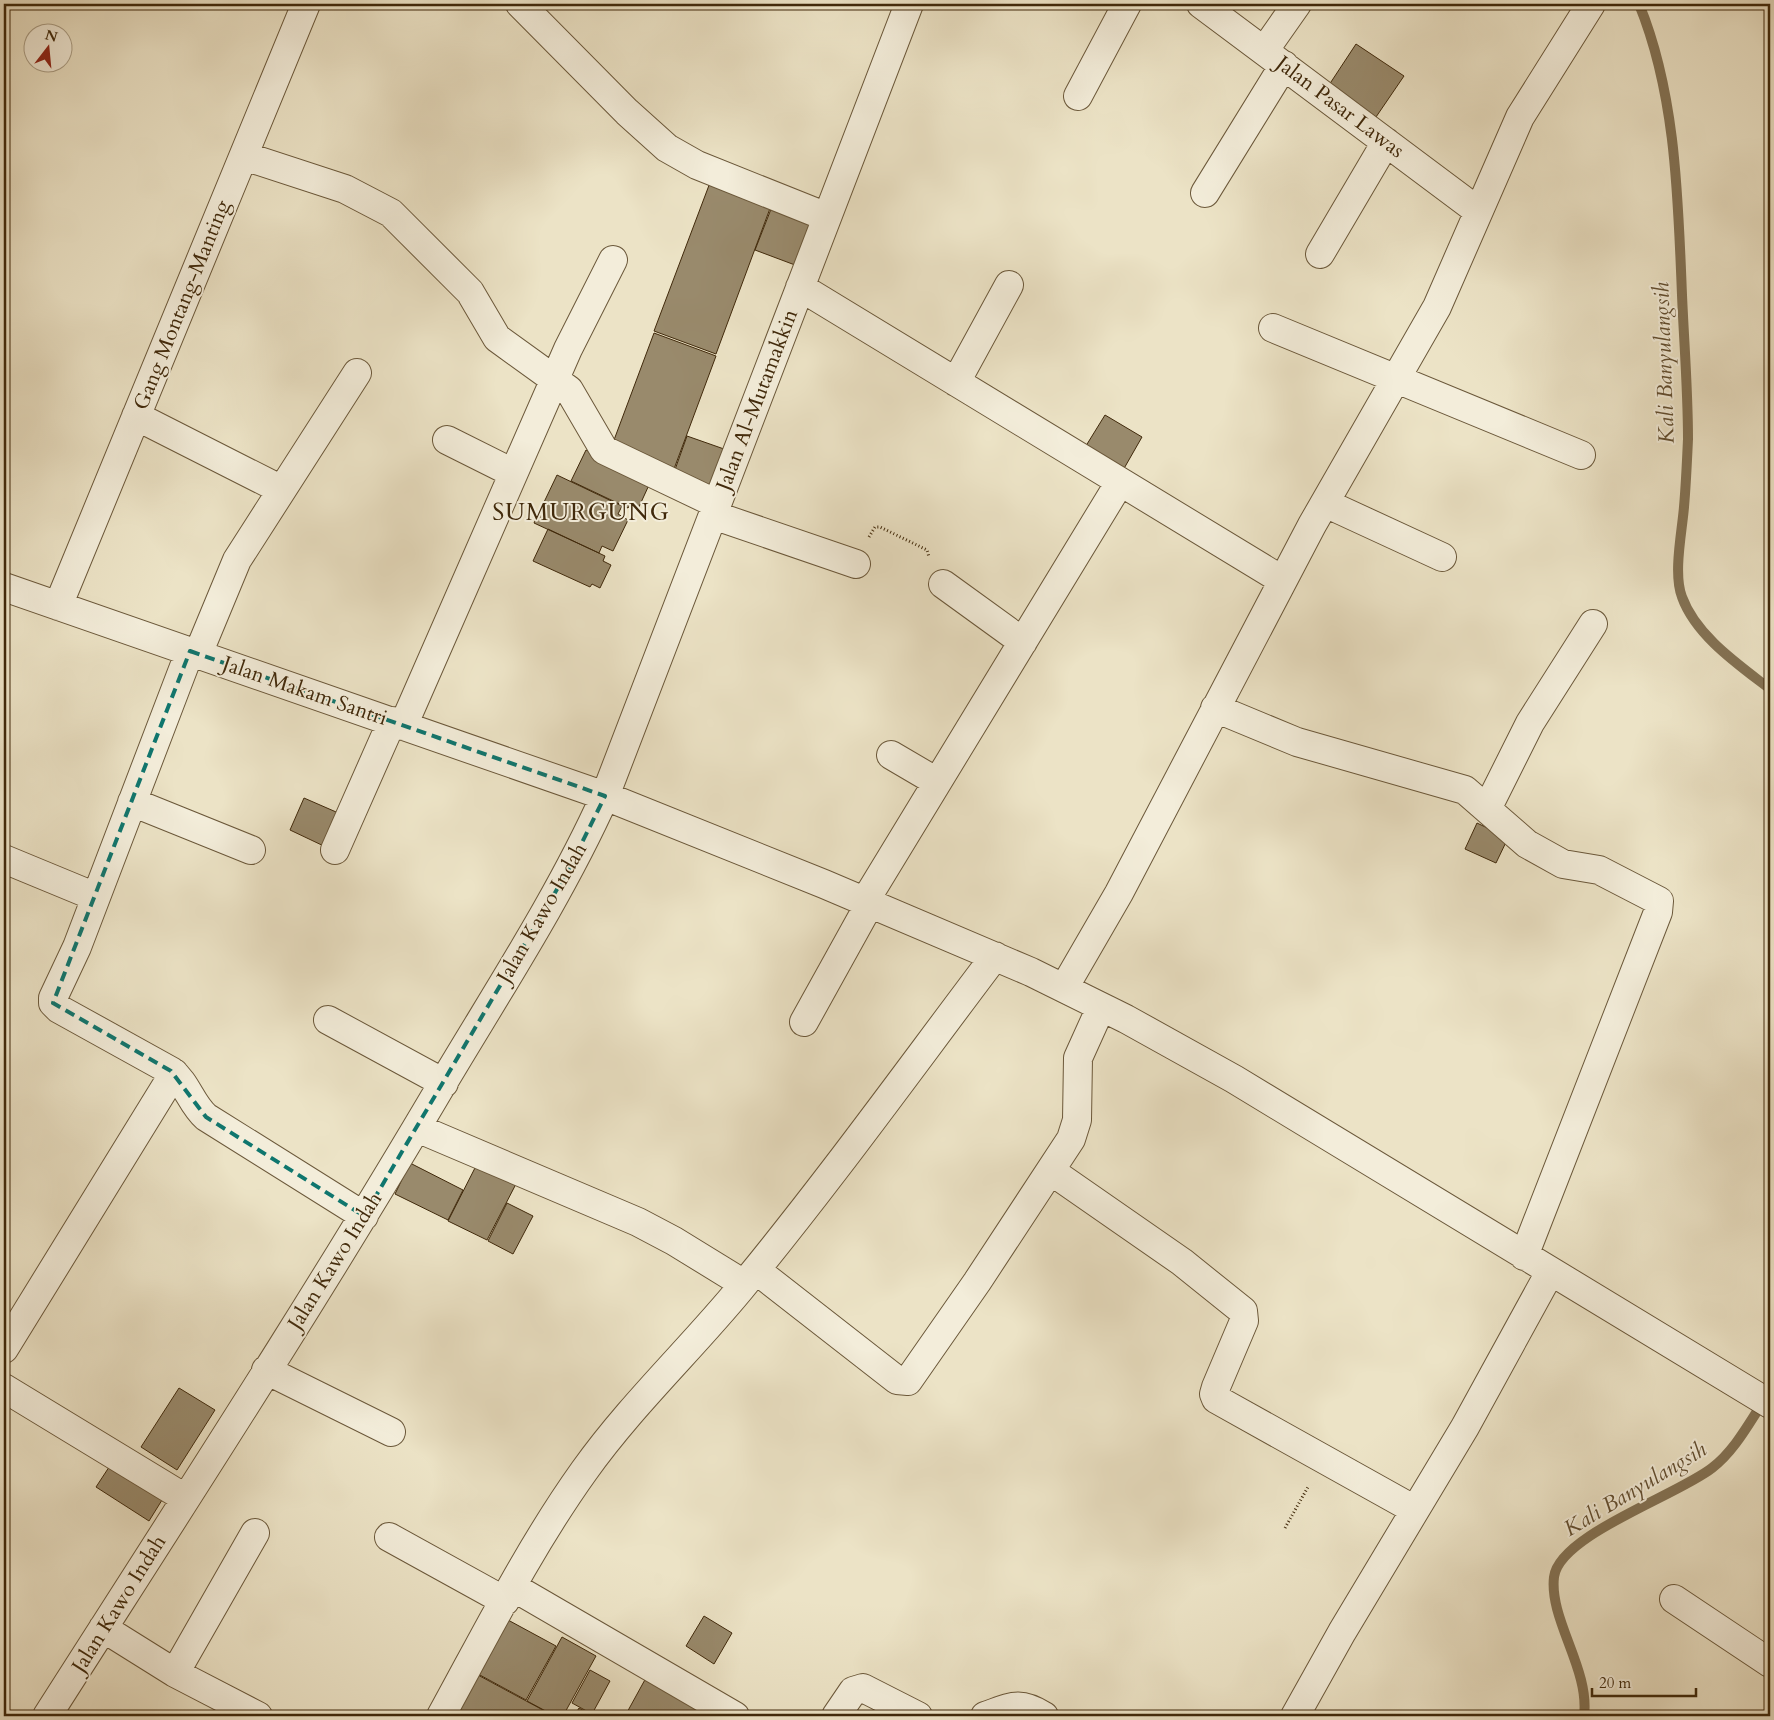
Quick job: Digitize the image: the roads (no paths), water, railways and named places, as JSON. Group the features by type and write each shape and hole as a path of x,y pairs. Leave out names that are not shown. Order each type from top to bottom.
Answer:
{"street":[{"name":"Gang Montang-Manting","path":"58,606 306,4"},
{"path":"520,4 644,129 667,148 697,165 827,217"},
{"name":"Jalan Al-Mutamakkin","path":"605,796 909,4"},
{"path":"1078,96 1127,4"},
{"name":"Jalan Pasar Lawas","path":"1201,4 1478,211"},
{"path":"1205,193 1274,58 1297,4"},
{"path":"1064,988 1119,893 1282,580 1450,282 1478,211 1520,117 1590,5"},
{"path":"1320,254 1386,142"},
{"path":"244,156 345,189 391,212 470,292 497,338 555,379 572,394 598,443 606,452 715,510 856,564"},
{"path":"335,850 398,724 555,379 613,260"},
{"path":"956,382 1009,285"},
{"path":"800,287 1282,580"},
{"path":"1273,328 1581,455"},
{"path":"357,372 237,560 194,653 132,802 72,959 53,998 53,1003 59,1009 174,1073 197,1108 206,1117 364,1216"},
{"path":"136,416 282,490"},
{"path":"447,440 513,473"},
{"path":"804,1022 867,902 937,782 1120,482"},
{"path":"1326,503 1442,557"},
{"path":"943,584 1023,642"},
{"name":"Jalan Makam Santri","path":"4,588 605,796 995,956 1101,1006 1234,1079 1612,1310 1770,1404"},
{"path":"1487,809 1530,723 1593,624"},
{"path":"1215,708 1297,742 1465,790 1527,844 1563,864 1602,872 1657,899 1660,906 1524,1256"},
{"path":"891,755 937,782"},
{"name":"Jalan Kawo Indah","path":"47,1716 364,1216 556,893 605,796"},
{"path":"132,802 251,850"},
{"path":"4,859 96,896"},
{"path":"441,1716 509,1594 562,1504 589,1464 635,1407 704,1332 750,1277 830,1176 995,956"},
{"path":"417,1128 638,1222 750,1277 897,1380 905,1382 977,1282 1051,1171 1074,1132 1078,1058 1101,1006"},
{"path":"328,1020 444,1083"},
{"path":"4,1349 174,1073"},
{"path":"1051,1171 1166,1250 1241,1309 1244,1321 1216,1387 1215,1397 1221,1403 1415,1510"},
{"path":"1295,1716 1342,1632 1465,1427 1550,1272"},
{"path":"266,1370 391,1432"},
{"path":"4,1388 185,1498"},
{"path":"175,1673 255,1533"},
{"path":"389,1537 509,1594 735,1716"},
{"path":"1674,1599 1770,1663"},
{"path":"103,1628 175,1673 258,1716"},
{"path":"836,1716 853,1691 863,1688 918,1716"},
{"path":"985,1716 1020,1705 1044,1716"}],"waterway":[{"name":"Kali Banyulangsih","path":"1639,4 1661,74 1668,110 1679,221 1688,439 1685,498 1678,565 1679,588 1689,611 1708,637 1732,660 1770,689"},
{"name":"Kali Banyulangsih","path":"1584,1716 1581,1680 1557,1610 1554,1593 1554,1577 1561,1561 1576,1546 1597,1531 1696,1479 1712,1468 1734,1446 1763,1402"}],"district":[{"name":"SUMURGUNG","path":"581,512"}]}
